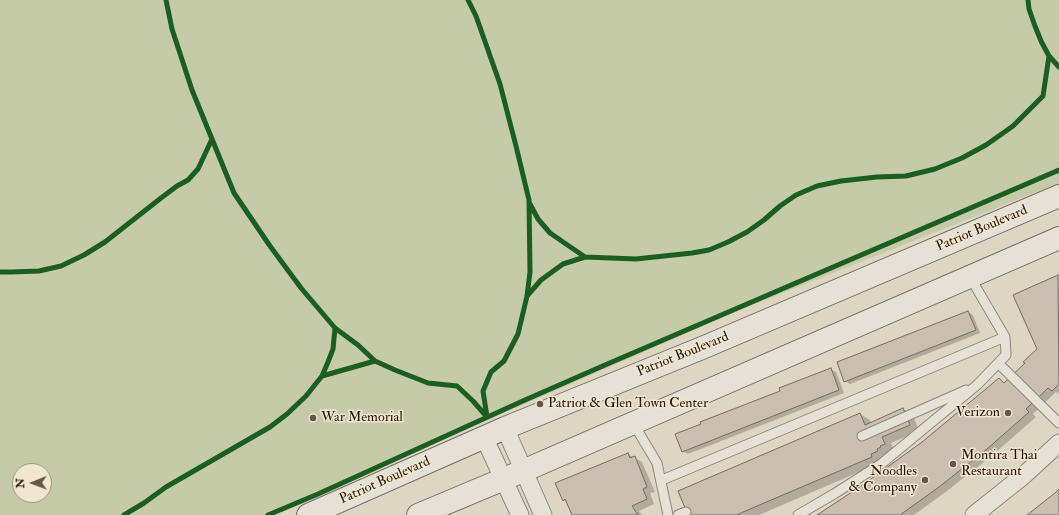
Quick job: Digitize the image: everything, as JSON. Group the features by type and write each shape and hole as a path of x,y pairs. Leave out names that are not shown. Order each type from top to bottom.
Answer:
{"main road":[{"name":"Patriot Boulevard","path":"308,515 505,428 702,348 1059,196"},
{"path":"418,515 523,471 1059,238"}],"street":[{"path":"505,428 543,515"},
{"path":"484,437 520,515"},
{"path":"974,515 1023,476 1059,443"}],"lane":[{"path":"798,515 881,464 977,385 1006,356 1005,336 970,277"},
{"path":"662,480 1005,336"},
{"path":"998,363 1059,423"},
{"path":"862,436 977,385"},
{"path":"634,423 658,462 668,515"}],"green space":[{"path":"0,0 1059,0 1059,183 740,310 270,515 0,515"}],"building":[{"path":"1058,275 1059,384 1052,391 1048,388 1026,409 1029,412 987,449 939,487 900,515 817,515 864,484 922,442 999,378 1004,383 1025,363 1023,362 1037,349 1013,295"},
{"path":"968,311 976,330 844,382 837,362"},
{"path":"831,368 839,390 682,452 675,434 701,424 700,422 780,391 779,388"},
{"path":"903,408 910,425 882,437 885,444 877,449 878,451 871,454 872,457 736,515 688,515 678,491 860,413 865,425"},
{"path":"628,453 630,458 635,456 647,487 643,489 647,499 632,506 638,515 572,515 565,499 563,501 555,483"},
{"path":"1059,489 1059,515 1027,515 1055,493"}],"cycle path":[{"path":"166,0 172,29 192,90 234,193 301,288 335,328 358,345 375,361 428,383 457,386 487,417 483,391 491,372 504,361 518,334 527,296 530,272 529,200 500,84 476,16 468,0"},
{"path":"1028,0 1029,9 1041,41 1049,56 1059,67"},
{"path":"527,296 541,280 563,264 585,257 636,259 709,250 747,232 796,195 817,186 841,181 877,177 906,176 935,169 962,158 986,145 1013,126 1043,96 1049,56"},
{"path":"0,272 39,271 61,266 84,255 105,242 177,186 188,180 198,169 212,139"},
{"path":"268,515 605,365 1059,170"},
{"path":"530,204 538,219 550,233 585,257"},
{"path":"322,376 333,349 335,328"},
{"path":"124,515 166,487 270,427 287,414 306,396 322,376 375,361"}],"place":[{"name":"Patriot & Glen Town Center","path":"540,404"},
{"name":"Verizon","path":"1008,413"},
{"name":"War Memorial","path":"313,418"},
{"name":"Montira Thai Restaurant","path":"953,464"},
{"name":"Noodles & Company","path":"925,480"}]}
